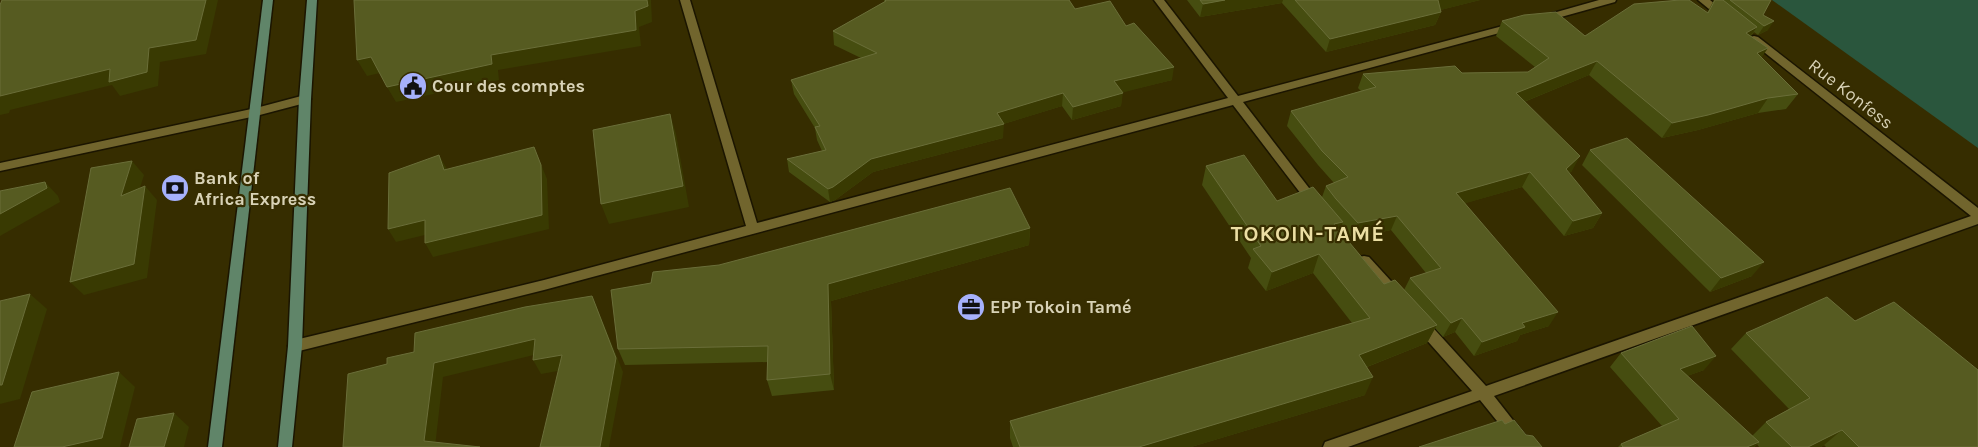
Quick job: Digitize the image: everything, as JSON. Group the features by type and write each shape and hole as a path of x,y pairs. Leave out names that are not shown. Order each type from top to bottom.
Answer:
{"main road":[{"path":"215,447 268,0"},
{"path":"285,447 295,346 305,99 312,0"}],"street":[{"path":"685,0 753,230"},
{"path":"1159,0 1325,218"},
{"path":"295,346 544,285 1611,0"},
{"name":"Rue Konfess","path":"1703,0 1978,215"},
{"path":"0,167 256,112 305,99"},
{"path":"1330,447 1978,219"},
{"path":"1358,254 1483,393 1527,447"}],"green space":[{"path":"1772,0 1978,0 1978,148"}],"building":[{"path":"2,0 206,0 196,40 149,48 147,72 109,82 110,69 0,96 0,5"},
{"path":"354,0 647,0 648,6 635,11 636,30 491,55 492,64 387,87 371,57 357,60"},
{"path":"885,0 1069,0 1075,9 1110,1 1126,26 1134,23 1174,67 1114,81 1123,93 1073,107 1063,93 997,113 1004,124 871,159 828,189 787,159 826,150 815,127 820,126 791,80 877,53 833,31"},
{"path":"1200,0 1225,0 1203,4"},
{"path":"1295,0 1438,0 1441,12 1330,39"},
{"path":"1689,0 1708,13 1715,0 1723,0 1757,27 1746,33 1768,48 1757,53 1798,94 1768,98 1672,123 1597,61 1516,93 1580,156 1566,169 1602,213 1573,221 1530,172 1456,193 1558,312 1522,323 1525,327 1482,342 1462,318 1451,323 1410,278 1441,268 1397,216 1358,223 1336,199 1326,186 1348,177 1322,151 1291,111 1376,87 1363,74 1455,66 1462,73 1528,72 1549,58 1502,21 1524,15 1556,12 1585,36 1634,4"},
{"path":"1730,0 1771,0 1763,15 1774,21 1764,26"},
{"path":"670,114 683,186 601,204 593,130"},
{"path":"1627,138 1764,262 1721,278 1590,150"},
{"path":"534,147 541,165 542,215 425,243 425,220 388,229 389,173 439,155 444,170"},
{"path":"1244,155 1277,201 1313,187 1343,222 1334,224 1384,284 1395,280 1437,325 1359,355 1373,377 1139,447 1020,447 1010,421 1370,318 1319,254 1272,272 1253,249 1261,246 1206,166"},
{"path":"132,161 121,196 145,186 134,264 70,282 91,168"},
{"path":"45,182 47,188 0,214 0,191"},
{"path":"1010,188 1030,228 828,284 830,374 767,380 768,346 618,349 611,290 651,283 653,272 719,265"},
{"path":"30,294 2,385 0,385 0,301"},
{"path":"592,296 616,358 600,447 540,447 562,355 533,360 535,339 434,363 424,441 480,447 343,447 348,374 387,364 387,358 414,352 415,333 525,307"},
{"path":"1827,297 1855,321 1894,302 1978,370 1978,447 1859,447 1842,430 1808,447 1792,447 1766,422 1810,398 1746,333"},
{"path":"1692,326 1716,356 1680,369 1759,442 1747,447 1623,447 1621,444 1679,419 1621,353"},
{"path":"119,372 102,438 62,447 14,447 32,392"},
{"path":"174,413 164,447 129,447 137,419"},
{"path":"1502,420 1505,424 1514,420 1526,435 1533,436 1542,447 1419,447"}],"place":[{"name":"Cour des comptes","path":"413,86"},
{"name":"Bank of Africa Express","path":"175,188"},
{"name":"EPP Tokoin Tamé","path":"971,307"}],"district":[{"name":"TOKOIN-TAMÉ","path":"1308,233"}]}
